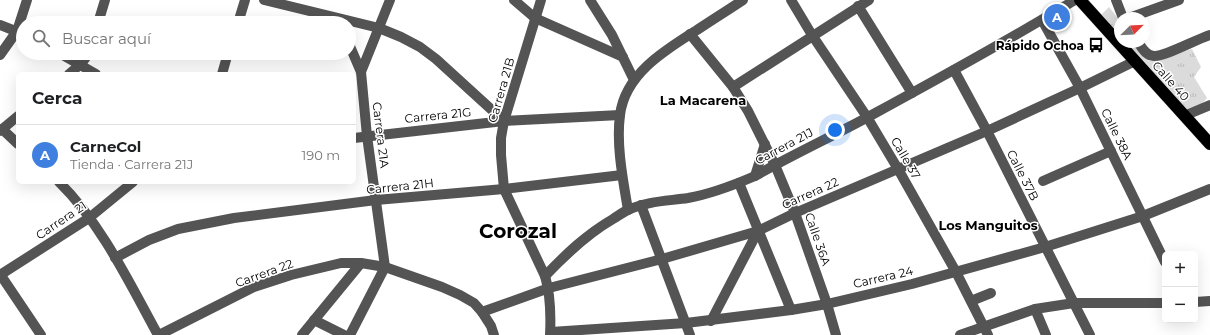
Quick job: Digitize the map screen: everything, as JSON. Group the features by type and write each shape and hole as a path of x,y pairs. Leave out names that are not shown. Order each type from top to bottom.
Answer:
{"highway":[{"name":"Calle 40","path":"1080,0 1210,144"}],"street":[{"path":"24,16 27,0"},
{"path":"100,16 105,0"},
{"path":"240,16 245,0"},
{"path":"264,0 322,16"},
{"name":"Carrera 21A","path":"361,72 390,0"},
{"path":"514,0 535,18 623,57"},
{"name":"Carrera 21B","path":"541,0 504,121 501,154 504,189 545,276 549,288 551,305 550,333"},
{"path":"590,0 612,35 634,80"},
{"path":"628,210 619,145 620,115 628,89 648,64 667,49 743,0"},
{"name":"Calle 37","path":"791,0 812,35 867,117 898,169 956,272 986,331"},
{"path":"733,87 812,35 869,0"},
{"name":"Carrera 21J","path":"545,276 582,240 598,228 628,210 641,205 688,198 714,192 755,176 954,70 1075,0"},
{"path":"1116,0 1121,12"},
{"path":"1146,12 1179,0"},
{"path":"858,6 912,93"},
{"name":"Calle 38A","path":"1042,20 1080,88 1162,256"},
{"path":"356,24 379,28 420,47 436,59 504,121"},
{"path":"0,25 16,31"},
{"name":"Calle 36A","path":"690,34 733,87 748,111 775,164 795,214 827,304 836,335"},
{"path":"1142,48 1146,53 1153,56 1162,55 1210,35"},
{"path":"0,55 16,37"},
{"path":"73,60 93,72"},
{"path":"71,72 84,60"},
{"path":"223,72 226,60"},
{"name":"Carrera 21A","path":"356,60 361,72 367,136 385,267"},
{"name":"Carrera 22","path":"482,312 549,288 662,259 758,231 1080,88 1134,61"},
{"name":"Calle 37B","path":"954,70 987,130 1090,335"},
{"path":"1184,116 1210,105"},
{"name":"Carrera 21G","path":"356,138 504,121 620,115"},
{"path":"16,118 1,130 16,142"},
{"path":"755,176 765,144"},
{"path":"1043,181 1111,151"},
{"name":"Carrera 21H","path":"115,258 149,240 178,229 234,218 376,200 504,189 622,175"},
{"path":"739,183 791,310"},
{"path":"61,184 90,218 115,258 159,335"},
{"name":"Carrera 21","path":"0,275 90,218 131,184"},
{"name":"Carrera 24","path":"550,333 711,321 827,304 912,284 1045,247 1143,216 1210,189"},
{"path":"641,205 690,335"},
{"path":"711,321 758,231"},
{"name":"Carrera 22","path":"159,335 254,287 341,263 361,263 385,267 460,295 474,303 482,312 491,326 494,335"},
{"path":"302,335 361,263"},
{"path":"350,335 385,267"},
{"path":"0,275 41,335"},
{"path":"971,301 991,293"},
{"path":"1198,302 1210,301"},
{"path":"960,335 986,331 1035,309 1074,303 1162,303"},
{"path":"1035,309 1046,335"},
{"path":"314,320 344,335"}],"green space":[{"path":"1109,7 1114,13 1114,32 1100,16"},
{"path":"1128,48 1139,48 1149,61 1192,49 1201,67 1194,77 1207,98 1198,108 1188,113"}],"place":[{"name":"CarneCol","path":"1057,17"},
{"name":"Rápido Ochoa","path":"1096,45"}],"district":[{"name":"La Macarena","path":"703,100"},
{"name":"Los Manguitos","path":"988,225"},
{"name":"Corozal","path":"518,231"}]}
